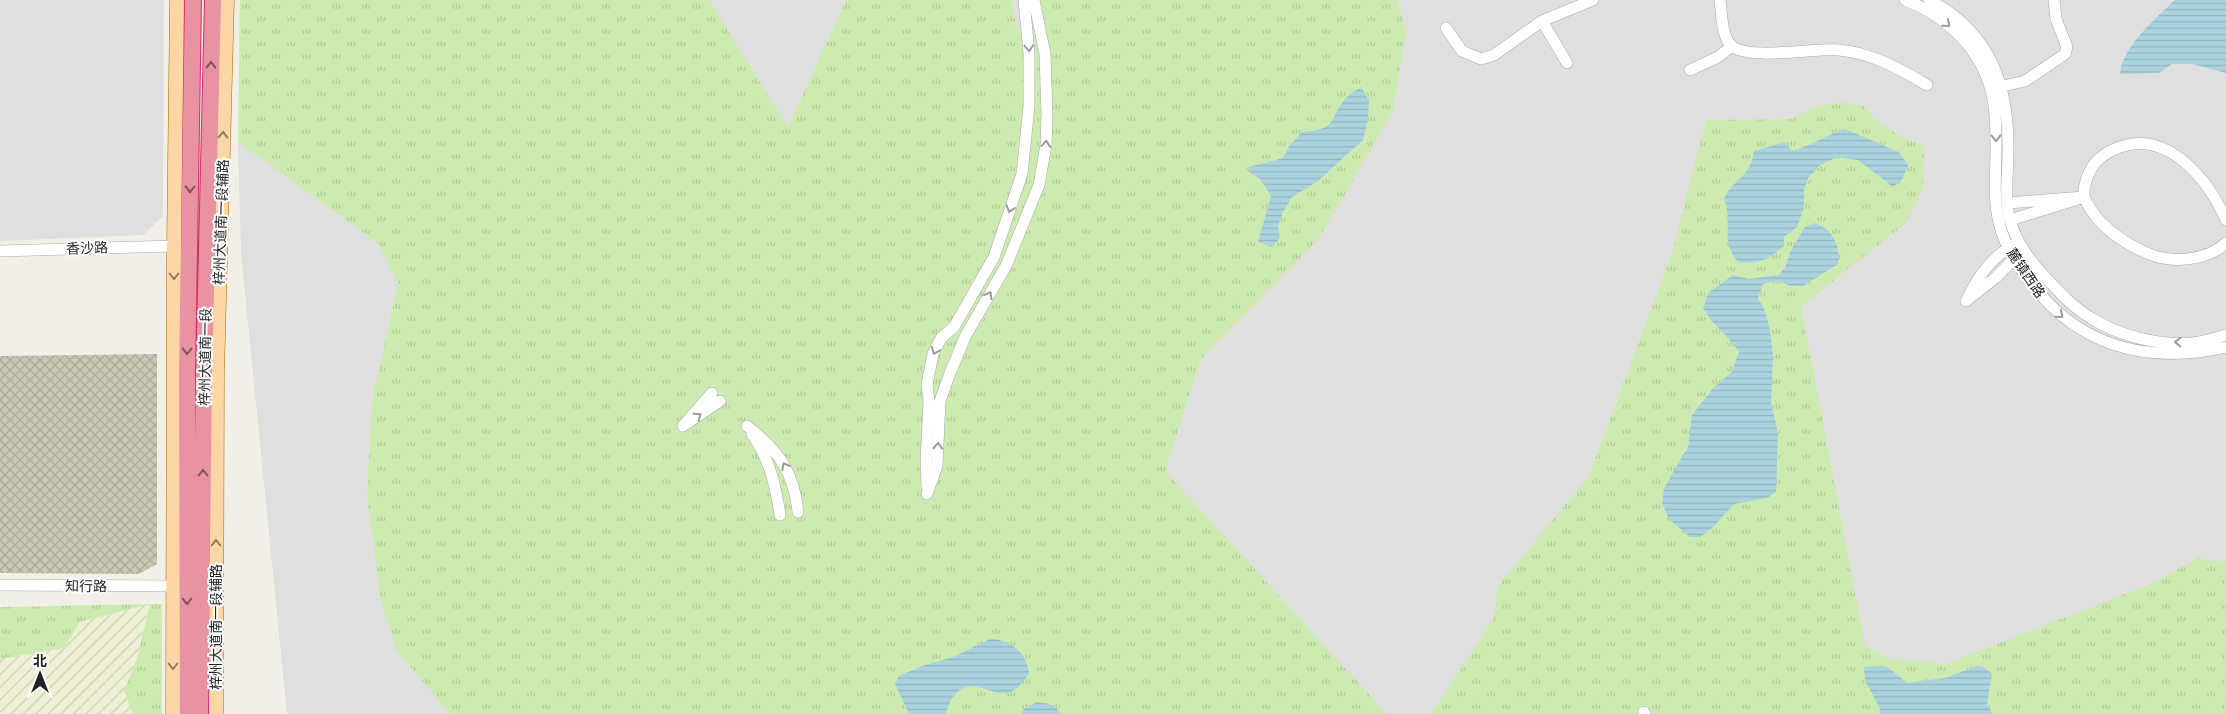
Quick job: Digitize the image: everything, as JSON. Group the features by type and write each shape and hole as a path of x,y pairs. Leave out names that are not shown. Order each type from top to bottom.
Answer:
{"highway":[{"name":"梓州大道南一段","path":"188,714 186,458 192,0"},
{"name":"梓州大道南一段","path":"200,714 204,374 213,0"}],"main road":[{"path":"173,714 174,133 177,0"},
{"path":"174,133 192,0"},
{"name":"梓州大道南一段辅路","path":"214,714 217,374 227,0"},
{"path":"175,418 186,458"},
{"path":"203,542 209,642 209,689 214,714"}],"street":[{"path":"1024,0 1029,53 1029,106 1022,174 994,257 954,327 941,338 933,354 927,384 929,402 926,462 927,494 937,466 940,401 950,373 966,334 1006,266 1039,185 1046,145 1046,74 1045,54 1034,0"},
{"path":"1446,28 1462,52 1481,59 1494,55 1542,21 1593,0"},
{"path":"1720,0 1725,35 1732,46 1747,51 1838,50 1859,53 1897,67 1927,86"},
{"name":"麓镇西路","path":"1905,0 1933,3 1945,22 1974,52 1996,88 1996,202 1999,222 2013,245 2014,259 2040,296 2063,318 2107,342 2136,351 2162,354 2201,352 2226,347"},
{"path":"2054,0 2056,19 2067,47 2065,54 2025,81 1996,88 2008,121 2007,203 2013,245 2062,295 2091,318 2109,327 2138,337 2163,342 2192,343 2226,335"},
{"path":"1542,21 1567,63"},
{"path":"1690,70 1718,57 1732,46"},
{"path":"2226,220 2206,184 2192,168 2167,151 2145,145 2128,144 2108,152 2092,165 2086,178 2084,197 2102,224 2130,246 2155,257 2182,259 2204,256 2226,243"},
{"path":"2007,203 2084,197"},
{"path":"2010,220 2084,197"},
{"path":"2013,245 1986,268 1974,284 1966,301 1995,278 2014,259"},
{"name":"香沙路","path":"0,251 174,246"},
{"path":"780,515 776,483 768,462 747,426 765,440 780,457 790,476 796,494 798,512"},
{"name":"知行路","path":"0,585 173,586"}],"shaded area":[{"path":"0,0 164,0 163,216 143,235 0,241"},
{"path":"240,0 2226,0 2226,714 287,714 241,253 238,142"},
{"path":"157,354 157,564 139,574 0,573 0,356"},
{"path":"150,604 137,658 124,691 133,714 0,714 0,659 64,648 80,622"}],"green space":[{"path":"240,0 709,0 788,127 846,0 1011,0 1017,28 1045,22 1039,0 1398,0 1406,32 1393,111 1319,239 1201,359 1165,471 1387,714 450,714 396,650 381,601 367,496 372,400 398,284 379,244 238,142"},
{"path":"1843,102 1863,106 1880,124 1904,138 1924,146 1923,189 1905,224 1801,306 1865,645 1886,658 1946,664 2148,585 2198,558 2226,563 2226,714 1431,714 1494,618 1498,586 1589,476 1673,250 1706,120 1792,119 1815,107"},
{"path":"150,604 162,604 162,714 133,714 124,691 137,658"},
{"path":"150,604 80,622 64,648 0,659 0,607"}],"water":[{"path":"2175,0 2226,0 2226,73 2192,64 2172,64 2159,73 2120,74 2122,64 2133,43"},
{"path":"1361,87 1369,100 1368,120 1363,140 1318,181 1292,197 1282,214 1278,226 1280,238 1272,247 1258,242 1271,196 1260,179 1249,172 1249,167 1283,158 1290,145 1302,132 1313,131 1327,126 1345,99"},
{"path":"1845,129 1899,152 1908,165 1902,180 1893,187 1858,160 1837,157 1820,165 1809,177 1804,188 1804,208 1797,227 1784,237 1784,246 1758,262 1738,262 1729,246 1728,216 1724,199 1749,167 1754,151 1784,142 1792,151"},
{"path":"1815,223 1827,230 1834,239 1839,257 1838,264 1803,286 1791,286 1777,281 1763,284 1758,298 1765,311 1770,330 1773,356 1771,403 1778,433 1776,492 1767,498 1734,504 1712,528 1700,537 1690,537 1669,519 1662,503 1664,488 1688,447 1692,415 1714,387 1732,372 1739,352 1703,308 1708,293 1733,275 1749,279 1779,275 1786,266 1790,252 1805,227"},
{"path":"990,639 1011,645 1017,649 1025,660 1029,674 1015,690 1004,693 968,687 953,696 946,714 909,714 895,684 899,676 922,666 953,657"},
{"path":"1977,666 1984,667 1992,674 1987,704 1992,714 1879,714 1880,709 1865,680 1864,667 1888,667 1907,683 1945,678"},
{"path":"1037,702 1053,706 1061,714 1021,714 1024,709"}]}
